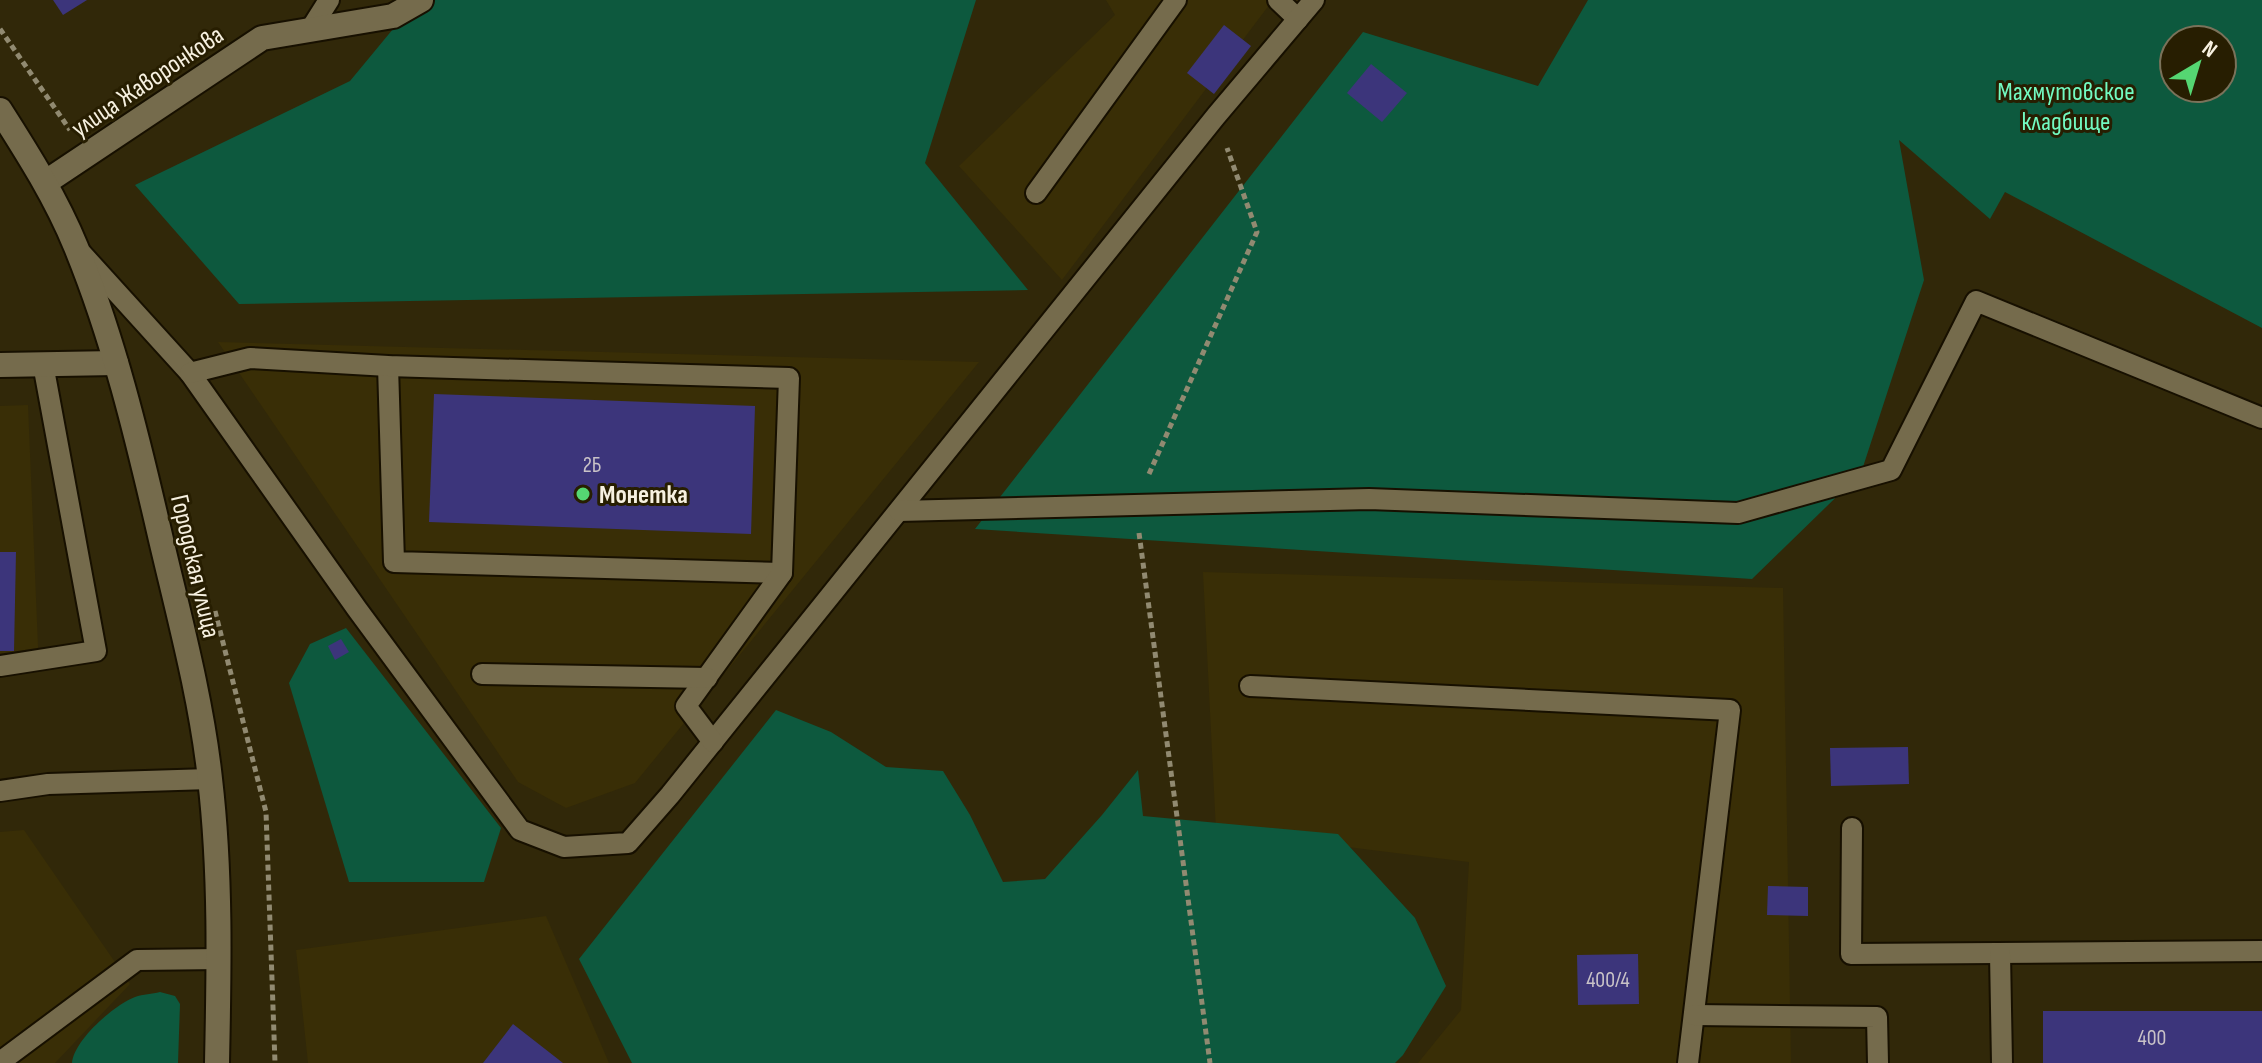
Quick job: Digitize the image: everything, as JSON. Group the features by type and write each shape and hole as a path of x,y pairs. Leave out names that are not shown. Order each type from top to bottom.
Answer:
{"street":[{"name":"улица Жаворонкова","path":"46,182 262,38 393,16 421,0"},
{"name":"Городская улица","path":"0,110 46,182 76,248 116,363 149,488 191,672 210,779 220,959 217,1063"},
{"path":"0,365 116,363"}],"lane":[{"path":"310,30 329,0"},
{"path":"1036,193 1176,0"},
{"path":"1278,0 1298,19"},
{"path":"76,248 190,373 357,609 520,830 564,847 628,843 713,742 1216,116 1314,0"},
{"path":"899,511 1369,499 1738,513 1891,470 1976,301 2262,418"},
{"path":"190,373 250,358 388,366 789,378 782,573 686,706 713,742"},
{"path":"0,666 96,651 43,364"},
{"path":"388,366 394,562 782,573"},
{"path":"482,674 707,678"},
{"path":"1250,686 1730,710 1688,1063"},
{"path":"0,791 48,784 210,779"},
{"path":"1852,828 1851,954 2262,951"},
{"path":"2000,954 2002,1063"},
{"path":"0,1062 137,960 220,959"},
{"path":"1694,1015 1877,1017 1878,1063"}],"path":[{"path":"1210,1063 1135,503 1257,232 1216,116"}],"shaded area":[{"path":"1106,0 1273,0 1062,280 959,166 1115,15"},
{"path":"218,342 979,362 635,783 566,808 518,782"},
{"path":"28,405 39,670 0,669 0,406"},
{"path":"1203,572 1783,588 1791,1063 1418,1063 1461,1010 1469,862 1216,831"},
{"path":"24,830 130,984 55,1063 0,1063 0,832"},
{"path":"546,916 609,1063 308,1063 296,950"}],"green space":[{"path":"417,0 976,0 925,163 1028,290 239,304 135,185 350,81"},
{"name":"Махмутовское кладбище","path":"1588,0 2262,0 2262,328 2005,192 1990,219 1899,140 1924,280 1861,473 1752,579 975,529 1363,32 1538,86"},
{"path":"346,628 501,828 484,882 349,882 289,683 310,644"},
{"path":"776,710 831,732 886,767 943,771 970,815 1003,882 1045,879 1138,770 1143,816 1338,834 1415,918 1446,986 1395,1063 632,1063 579,959"},
{"path":"160,992 175,996 180,1004 178,1063 72,1063 87,1034 106,1015 135,997"}],"building":[{"path":"53,0 87,0 63,15"},
{"path":"1224,25 1251,46 1214,94 1187,73"},
{"path":"1371,64 1407,93 1382,122 1347,93"},
{"path":"434,394 755,406 751,534 429,522"},
{"path":"0,552 16,552 14,651 0,651"},
{"path":"341,639 349,652 335,660 328,646"},
{"path":"1908,747 1909,784 1831,786 1830,748"},
{"path":"1768,886 1808,887 1808,916 1767,915"},
{"path":"1638,954 1639,1004 1578,1005 1577,955"},
{"path":"2043,1011 2262,1011 2262,1063 2043,1063"},
{"path":"513,1024 563,1063 483,1063"}],"place":[{"name":"Монетка","path":"583,494"}]}
